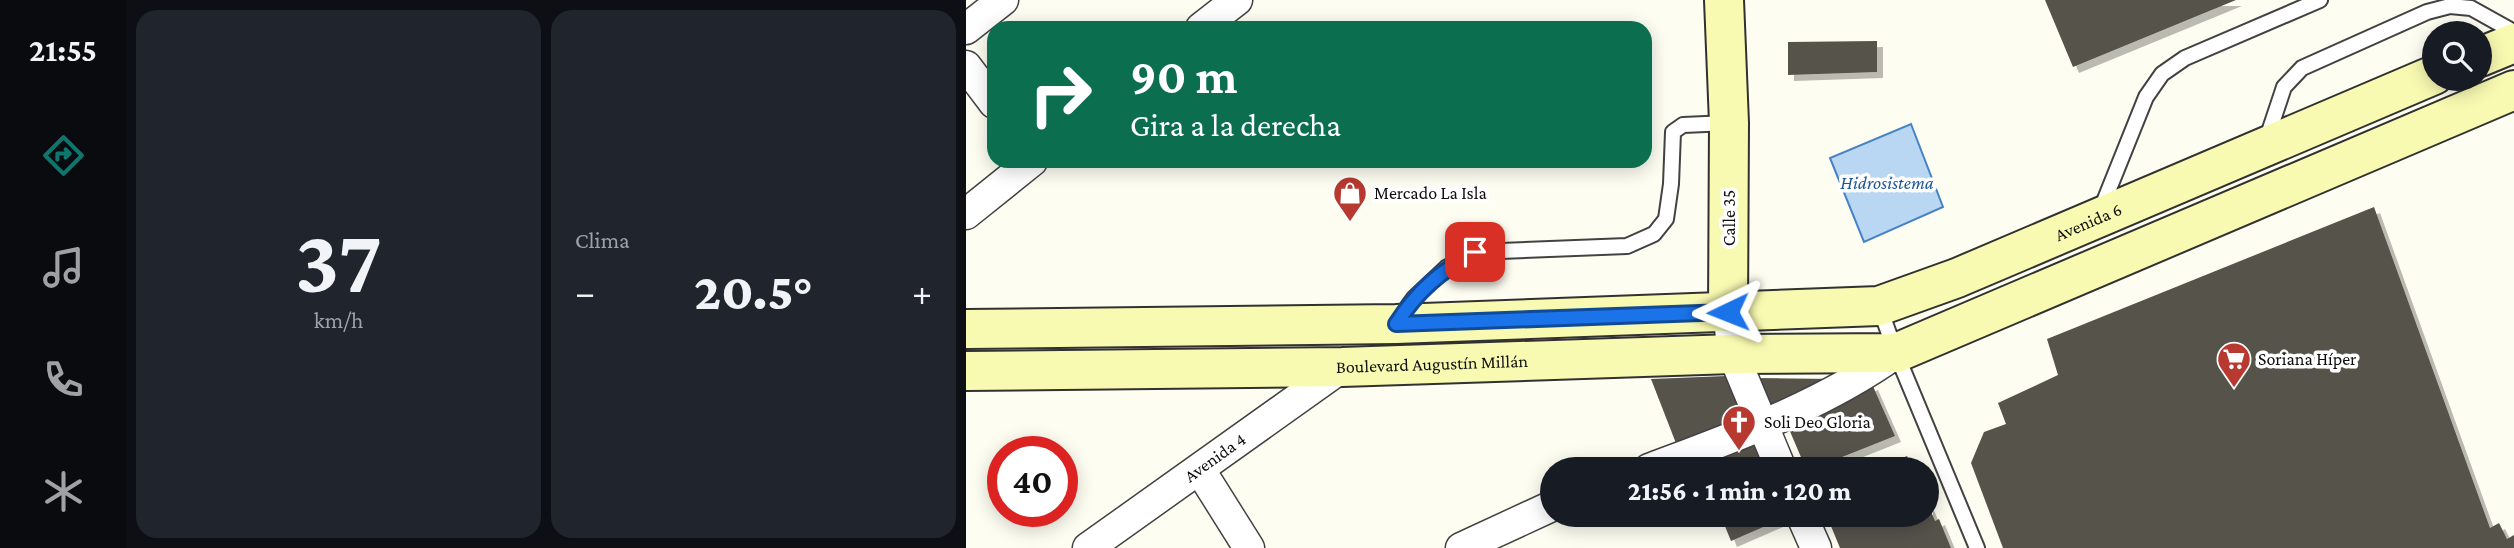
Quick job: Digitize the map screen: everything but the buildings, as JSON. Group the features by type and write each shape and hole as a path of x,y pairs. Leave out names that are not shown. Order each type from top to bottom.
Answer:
{"street":[{"path":"966,29 1003,0"},
{"path":"1210,21 1237,0"},
{"name":"Calle 35","path":"1724,0 1729,123 1728,312 1733,354 1777,457"},
{"path":"2492,52 2514,43"},
{"path":"966,65 987,94"},
{"name":"Avenida 6","path":"1728,312 1879,306 1957,278 2422,80"},
{"path":"1681,457 1763,426 1867,374 1896,354 2514,90"},
{"path":"966,214 1023,168"},
{"path":"966,329 1396,324 1728,312"},
{"name":"Boulevard Augustín Millán","path":"966,371 1342,367 1733,354 1896,354"},
{"name":"Avenida 4","path":"1088,548 1342,367"},
{"path":"1200,470 1249,548"},
{"path":"1461,548 1540,512"},
{"path":"1807,527 1816,548"}],"lane":[{"path":"2098,217 2147,97 2162,74 2185,58 2320,0"},
{"path":"2264,146 2284,87 2302,68 2427,12 2450,6 2471,8 2514,32"},
{"path":"1396,324 1414,298 1446,268 1475,252 1627,246 1654,234 1666,219 1671,184 1673,132 1683,125 1729,123"},
{"path":"1879,306 1896,354 1977,548"}],"water":[{"name":"Hidrosistema","path":"1911,124 1943,207 1864,242 1830,158"}],"place":[{"name":"Mercado La Isla","path":"1350,223"},
{"name":"Soriana Híper","path":"2234,389"},
{"name":"Soli Deo Gloria","path":"1739,452"}],"route":[{"path":"1475,252 1446,268 1414,298 1396,324 1728,312"}]}
